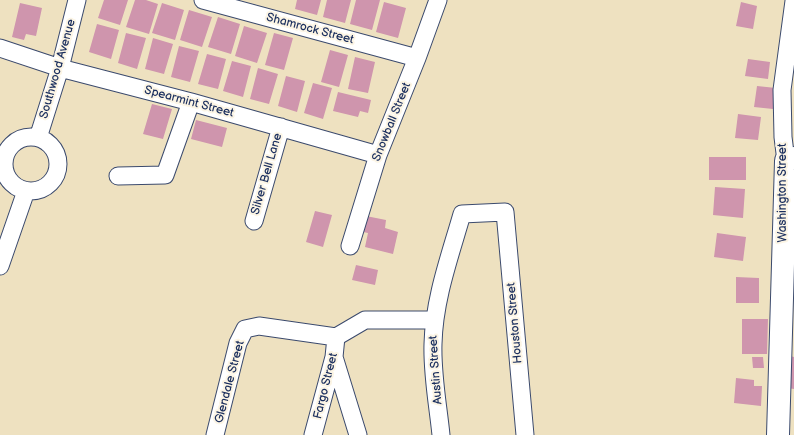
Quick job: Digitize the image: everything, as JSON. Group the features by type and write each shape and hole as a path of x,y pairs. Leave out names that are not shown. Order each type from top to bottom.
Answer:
{"street":[{"name":"Southwood Avenue","path":"38,138 60,68 77,0"},
{"name":"Shamrock Street","path":"203,0 417,58"},
{"name":"Snowball Street","path":"350,246 378,155 417,58 438,0"},
{"name":"Washington Street","path":"778,435 790,160 783,137 782,90 794,1"},
{"name":"Spearmint Street","path":"0,48 60,68 191,102 378,155"},
{"path":"118,176 165,175 191,102"},
{"name":"Silver Bell Lane","path":"254,221 281,127"},
{"path":"24,138 38,138 48,143 56,153 58,164 56,176 48,185 38,191 26,191 15,187 7,178 3,167 2,155 12,144 24,138"},
{"path":"0,265 26,191"},
{"name":"Houston Street","path":"462,214 505,212 525,435"},
{"name":"Austin Street","path":"441,435 433,366 432,344 434,320 440,287 462,214"},
{"path":"336,337 365,320 434,320"},
{"name":"Glendale Street","path":"215,435 238,343 245,329 259,326 336,337"},
{"name":"Fargo Street","path":"313,435 334,357 336,337"},
{"path":"334,357 358,435"}],"building":[{"path":"104,0 128,0 120,25 98,18"},
{"path":"135,0 146,0 158,4 149,34 126,27"},
{"path":"297,0 321,0 317,15 295,9"},
{"path":"327,0 351,0 345,23 323,17"},
{"path":"356,0 380,0 372,30 350,24"},
{"path":"384,2 406,8 398,38 376,32"},
{"path":"741,2 757,6 753,29 736,26"},
{"path":"20,3 42,8 36,36 26,34 24,40 12,37"},
{"path":"162,3 184,10 175,40 152,33"},
{"path":"189,10 212,17 202,47 180,40"},
{"path":"218,17 240,24 231,54 208,47"},
{"path":"97,24 119,30 111,59 89,52"},
{"path":"244,26 267,33 257,63 235,56"},
{"path":"126,33 146,38 137,69 118,63"},
{"path":"274,33 293,38 284,70 265,65"},
{"path":"153,38 173,44 164,74 145,69"},
{"path":"179,46 199,51 190,82 171,77"},
{"path":"330,50 348,55 339,87 321,82"},
{"path":"207,54 226,59 218,89 198,84"},
{"path":"355,57 375,62 368,93 348,89"},
{"path":"748,59 770,62 768,79 745,76"},
{"path":"232,61 251,66 243,97 223,91"},
{"path":"258,68 278,74 269,104 250,99"},
{"path":"286,76 305,81 297,112 278,106"},
{"path":"313,83 332,88 323,119 304,113"},
{"path":"757,86 776,88 773,109 754,107"},
{"path":"338,92 371,100 368,113 360,111 358,117 333,111"},
{"path":"152,104 172,109 163,139 143,134"},
{"path":"738,114 761,117 758,140 735,138"},
{"path":"196,120 227,128 222,147 191,139"},
{"path":"709,157 746,157 746,180 709,180"},
{"path":"715,187 745,189 743,218 713,215"},
{"path":"315,211 332,215 323,247 306,242"},
{"path":"366,216 386,220 385,228 398,232 393,254 365,247 368,233 363,232"},
{"path":"717,233 746,237 743,261 714,257"},
{"path":"356,265 378,270 375,285 352,280"},
{"path":"736,277 759,278 759,303 736,303"},
{"path":"742,319 768,319 767,354 742,354"},
{"path":"790,356 794,357 794,389 787,388"},
{"path":"752,357 763,357 764,368 753,368"},
{"path":"736,378 754,380 754,386 762,386 761,406 734,403"}]}
